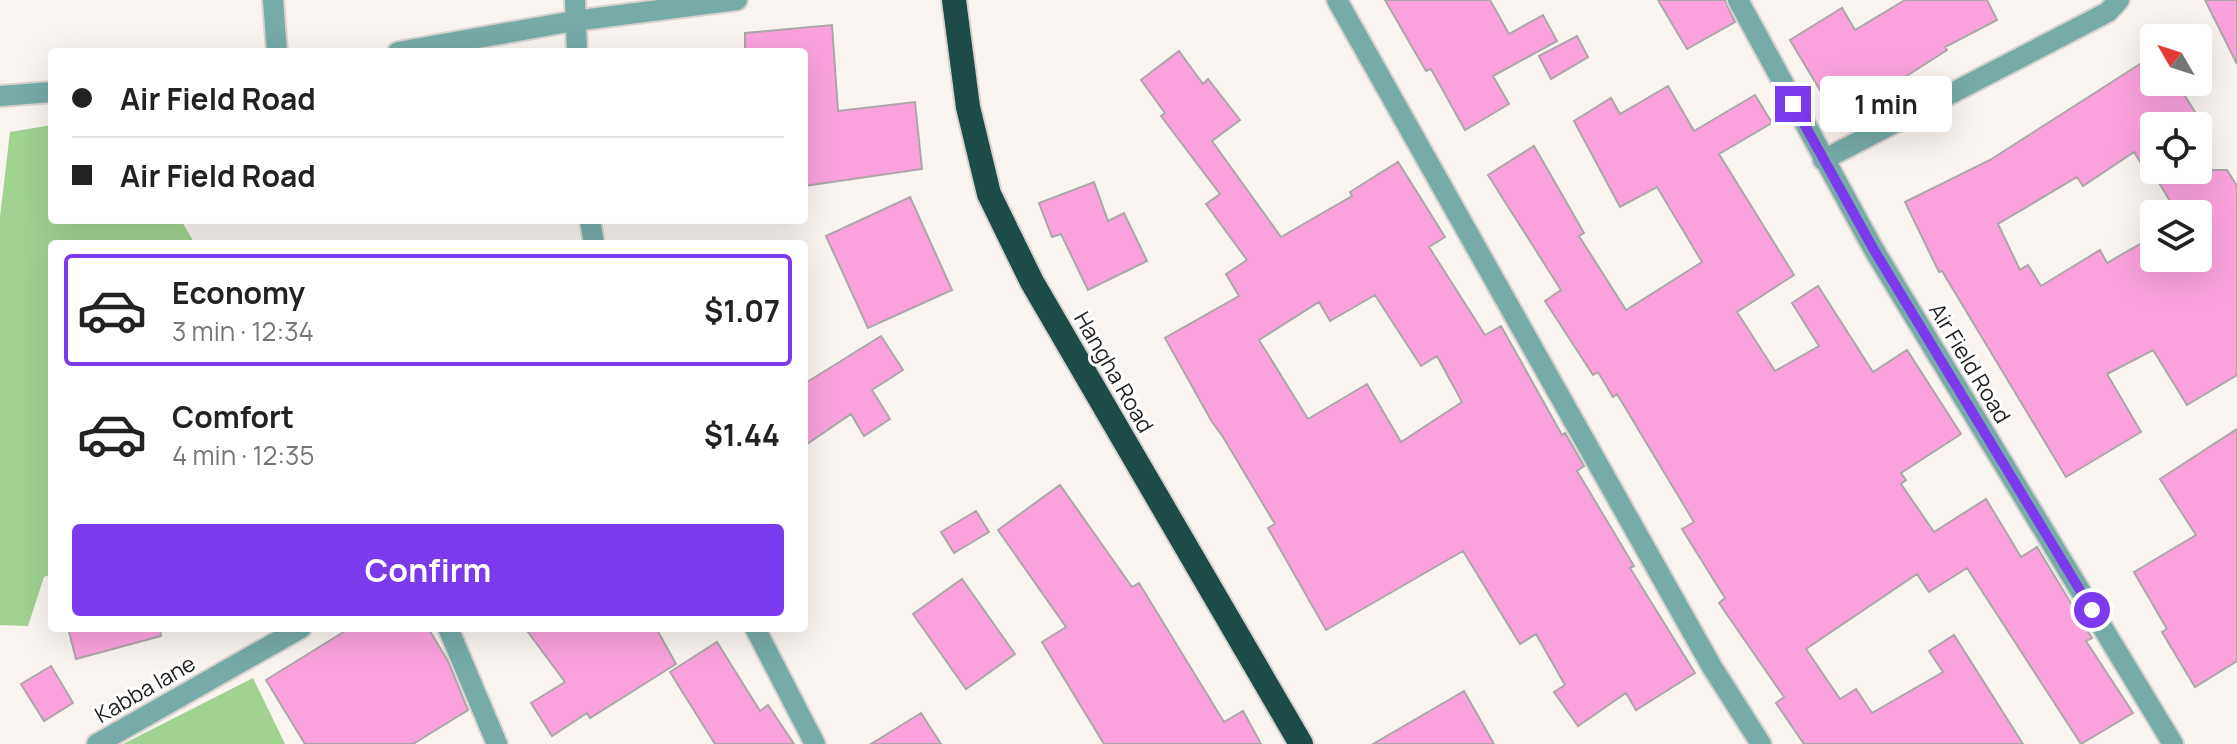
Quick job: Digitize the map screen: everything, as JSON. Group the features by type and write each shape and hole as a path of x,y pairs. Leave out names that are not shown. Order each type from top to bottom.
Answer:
{"highway":[{"name":"Hangha Road","path":"954,0 968,107 989,194 1032,282 1301,744"}],"street":[{"path":"273,0 277,48"},
{"path":"415,48 575,10 737,0"},
{"path":"1337,0 1712,667 1761,744"},
{"name":"Air Field Road","path":"1738,0 1874,250 2173,744"},
{"path":"1823,160 2108,12 2119,0"},
{"path":"575,10 577,48"},
{"path":"0,96 48,92"},
{"name":"Kabba lane","path":"97,744 294,632"},
{"path":"450,632 497,744"},
{"path":"757,632 815,744"}],"green space":[{"path":"48,126 48,224 183,224 193,240 48,240 48,576 44,577 28,626 0,625 0,217 10,132"},
{"path":"253,678 285,744 123,744"}],"building":[{"path":"1385,0 1490,0 1509,34 1543,15 1557,41 1493,76 1509,104 1465,130 1431,69 1426,71"},
{"path":"1658,0 1725,0 1735,22 1687,49"},
{"path":"1905,0 1987,0 1997,20 1945,47 1947,50 1838,120 1790,40 1842,8 1855,30"},
{"path":"2205,0 2237,0 2237,64"},
{"path":"832,25 838,111 915,102 922,169 808,185 808,48 745,48 745,33"},
{"path":"1577,36 1588,57 1551,79 1539,56"},
{"path":"1179,51 1203,84 1208,79 1240,120 1212,141 1281,237 1352,196 1350,192 1398,162 1445,237 1429,247 1485,335 1501,326 1562,435 1565,433 1584,466 1577,471 1634,566 1630,568 1695,673 1636,710 1626,693 1578,726 1554,692 1565,685 1536,634 1520,644 1463,551 1326,630 1268,528 1275,524 1165,338 1239,296 1226,274 1247,260 1206,204 1220,194 1161,116 1165,113 1141,80","holes":["1375,295 1421,366 1437,356 1462,402 1401,442 1367,384 1308,419 1259,340 1319,302 1330,321"]},
{"path":"2140,64 2140,96 2185,96 2195,112 2140,112 2140,162 2134,152 2083,186 2077,177 1998,224 2020,270 2028,265 2041,286 2100,250 2107,263 2140,244 2140,272 2212,272 2212,200 2169,200 2160,184 2212,184 2212,170 2227,170 2237,186 2237,375 2187,405 2153,350 2107,374 2141,432 2066,477 1942,271 1939,272 1905,202 1990,160"},
{"path":"1668,86 1694,131 1755,95 1772,123 1719,154 1794,275 1737,312 1775,371 1819,346 1792,303 1818,286 1873,372 1907,350 1961,434 1901,473 1906,480 1901,484 1934,532 1986,499 2021,557 2037,547 2092,638 2086,641 2133,713 2081,744 1967,568 1929,592 1917,574 1806,649 1840,699 1856,689 1872,713 1943,672 1929,651 1954,635 2023,744 1804,744 1776,703 1784,697 1719,603 1725,598 1682,529 1694,522 1617,394 1613,397 1598,372 1593,375 1545,301 1561,290 1488,175 1534,146 1584,233 1579,236 1626,310 1702,262 1657,187 1620,207 1574,121 1611,98 1620,114"},
{"path":"1094,182 1108,221 1124,213 1147,261 1088,290 1061,234 1052,237 1039,203"},
{"path":"910,197 952,290 868,328 826,236"},
{"path":"881,336 903,370 872,390 890,419 864,436 851,414 808,443 808,382"},
{"path":"2237,429 2237,661 2195,687 2162,632 2167,629 2134,572 2196,535 2160,479"},
{"path":"1060,485 1132,587 1139,583 1224,722 1243,711 1261,744 1104,744 1042,642 1066,627 998,530"},
{"path":"976,511 989,532 954,553 941,532"},
{"path":"962,579 1015,654 966,689 913,614"},
{"path":"69,632 160,632 161,636 76,659"},
{"path":"344,632 430,632 448,661 468,710 413,744 305,744 266,680"},
{"path":"528,632 658,632 676,664 590,718 587,713 552,736 531,703 565,682"},
{"path":"717,642 760,711 768,705 794,744 715,744 670,672"},
{"path":"51,666 73,703 44,721 21,684"},
{"path":"1464,691 1494,744 1373,744"},
{"path":"921,713 941,744 871,744"}],"route":[{"path":"1793,104 1874,250 2092,610"}]}
